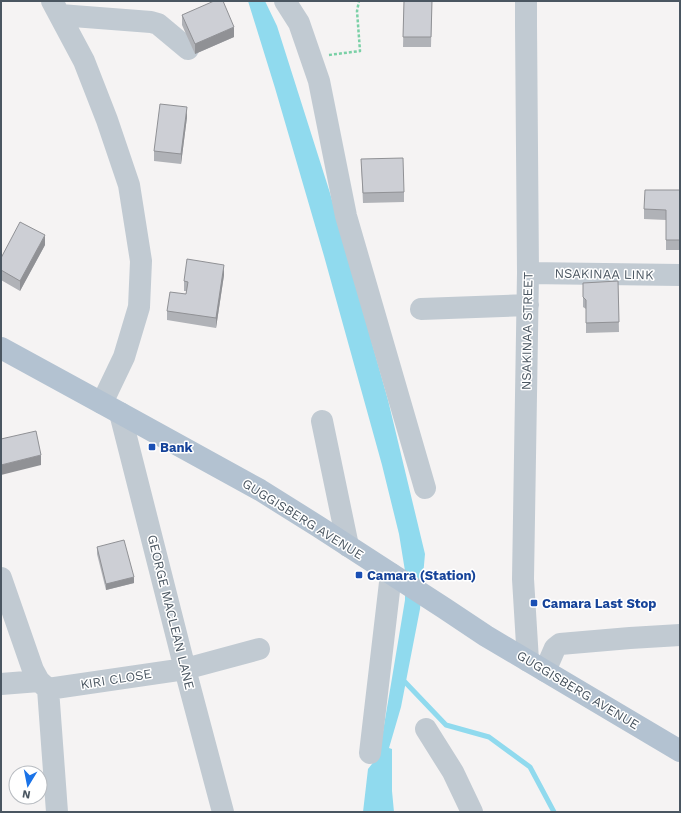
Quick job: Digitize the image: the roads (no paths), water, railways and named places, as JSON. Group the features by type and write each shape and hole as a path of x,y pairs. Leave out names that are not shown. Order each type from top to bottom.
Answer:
{"main road":[{"name":"GUGGISBERG AVENUE","path":"1,348 260,490 320,527 486,636 680,751"}],"street":[{"path":"285,1 299,23 319,81 346,216 425,488"},
{"name":"NSAKINAA STREET","path":"526,1 528,305 523,579 537,666"},
{"path":"56,8 158,24 188,49"},
{"path":"56,8 84,61 107,120 129,185 141,261 138,307 111,408"},
{"name":"NSAKINAA LINK","path":"528,273 680,275"},
{"path":"421,309 528,305"},
{"name":"GEORGE MACLEAN LANE","path":"111,408 185,669 222,812"},
{"path":"322,421 348,546"},
{"path":"1,578 33,670 44,685 57,812"},
{"path":"370,753 397,578"},
{"path":"537,666 560,644 680,635"},
{"name":"KIRI CLOSE","path":"1,684 44,685 185,669 259,649"},
{"path":"426,729 453,772 472,812"}],"water":[{"path":"248,1 265,1 277,26 330,193 388,400 425,554 420,609 401,707 389,748 392,749 392,791 394,812 363,812 368,769 379,755 405,600 405,571 399,534 382,465 324,256"}],"waterway":[{"path":"405,682 446,725 489,737 530,767 554,812"}],"place":[{"name":"Bank","path":"152,447"},
{"name":"Camara (Station)","path":"359,575"},
{"name":"Camara Last Stop","path":"534,603"}]}
